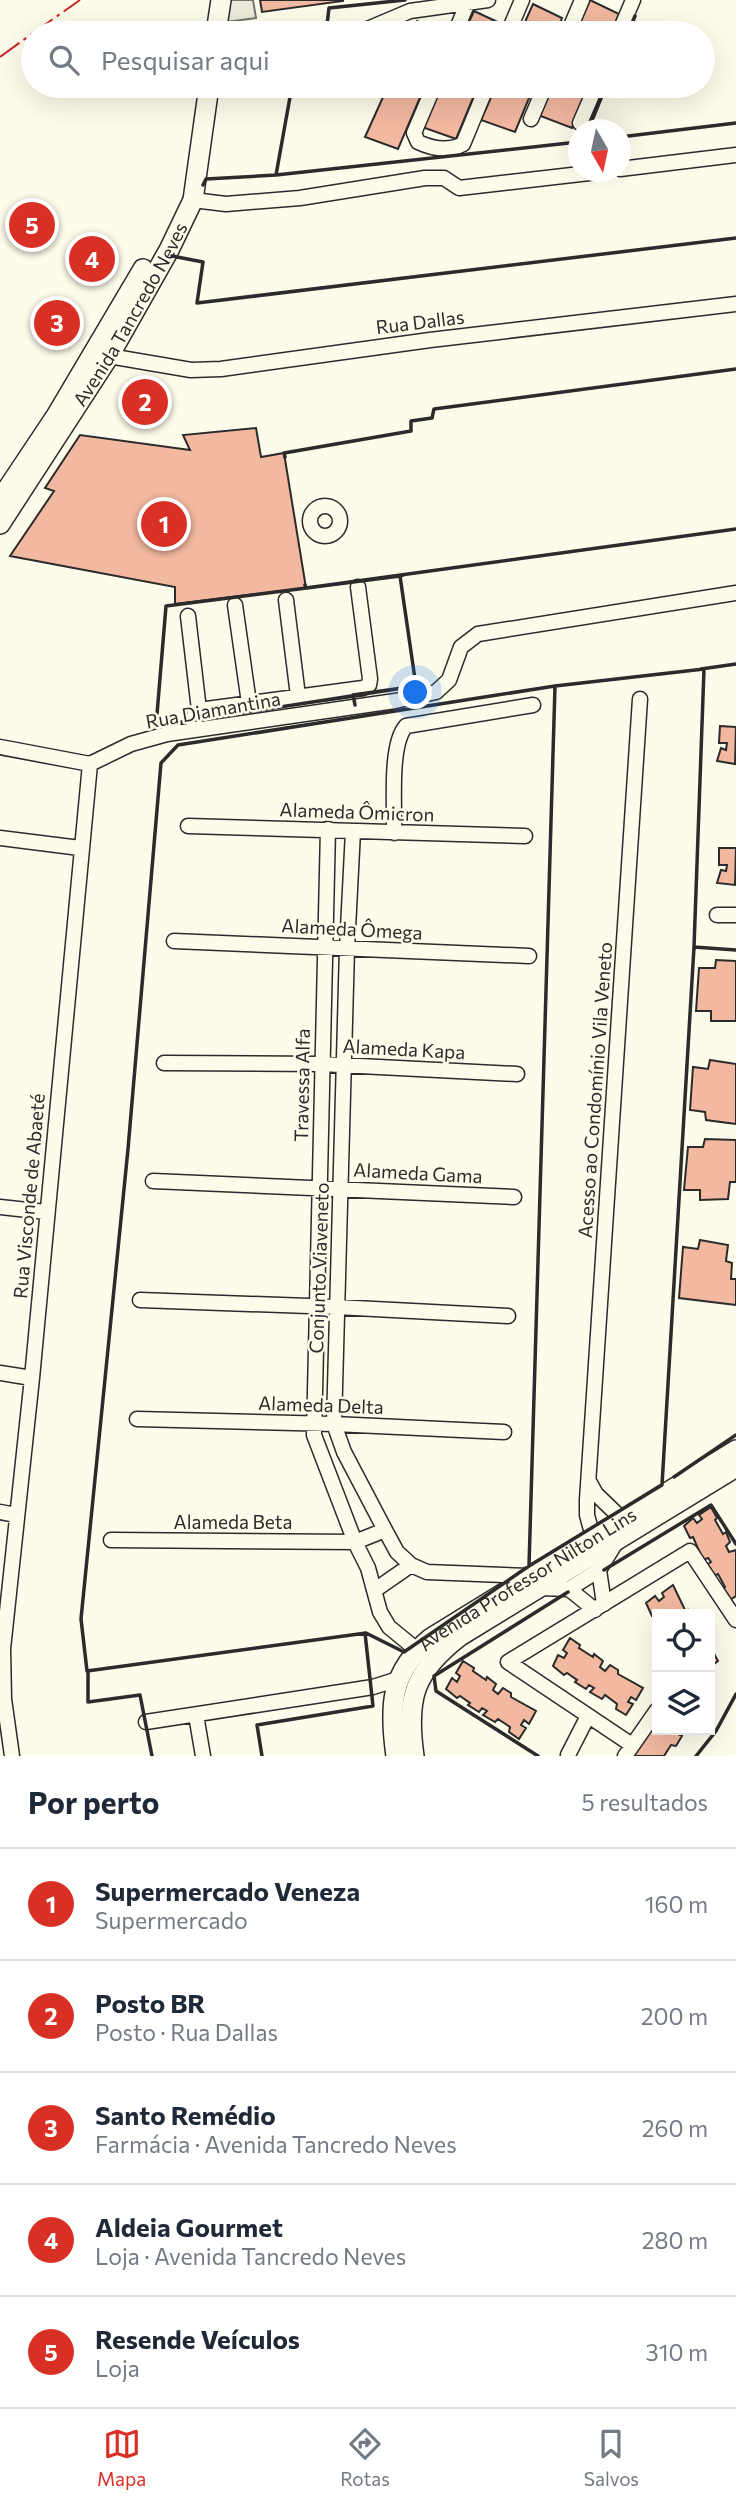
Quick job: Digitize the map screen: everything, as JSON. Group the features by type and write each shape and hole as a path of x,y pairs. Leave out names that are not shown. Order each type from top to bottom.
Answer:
{"main road":[{"path":"204,21 207,0"},
{"path":"218,21 221,0"},
{"name":"Avenida Tancredo Neves","path":"0,500 56,416 151,256 180,196 196,98"},
{"name":"Avenida Tancredo Neves","path":"0,524 109,356 169,250 193,200 207,98"},
{"name":"Avenida Professor Nilton Lins","path":"414,1756 411,1719 413,1698 430,1662 460,1636 593,1537 736,1450"},
{"name":"Avenida Professor Nilton Lins","path":"396,1756 392,1714 398,1679 416,1650 448,1627 615,1542 736,1467"}],"street":[{"path":"386,21 410,11 488,0"},
{"path":"514,21 522,0"},
{"path":"573,21 582,0"},
{"path":"625,21 633,0"},
{"path":"460,21 468,2"},
{"path":"428,98 414,133 418,142 433,149 454,149 463,144 482,98"},
{"path":"531,119 540,98"},
{"path":"582,119 591,98"},
{"path":"631,168 736,155"},
{"path":"193,200 226,204 300,198 425,178 444,178 459,188 568,175"},
{"name":"Rua Dallas","path":"109,356 191,370 209,370 430,340 736,304"},
{"path":"199,710 369,685 358,587"},
{"name":"Rua Diamantina","path":"90,764 131,744 167,734 395,701 436,692 449,680 461,648 478,634 736,593"},
{"path":"286,600 298,696"},
{"path":"235,605 249,703"},
{"path":"188,616 199,710 194,718 193,730"},
{"name":"Acesso ao Condomínio Vila Veneto","path":"593,1537 586,1514 640,699"},
{"path":"394,833 396,748 406,726 533,705"},
{"path":"0,747 90,764"},
{"name":"Rua Visconde de Abaeté","path":"12,1756 4,1699 1,1649 32,1378 90,764"},
{"name":"Alameda Ômicron","path":"188,827 525,836"},
{"name":"Travessa Alfa","path":"328,829 316,1306 316,1445 368,1568 380,1612 389,1627 416,1650"},
{"name":"Conjunto Viaveneto","path":"354,831 343,1066 334,1424 344,1452 397,1552 411,1565"},
{"path":"0,838 80,848"},
{"path":"717,915 736,915"},
{"name":"Alameda Ômega","path":"174,941 529,956"},
{"name":"Alameda Kapa","path":"164,1063 321,1064 517,1074"},
{"name":"Alameda Gama","path":"153,1181 514,1197"},
{"path":"0,1207 46,1212"},
{"path":"140,1300 508,1316"},
{"path":"0,1373 32,1378"},
{"name":"Alameda Delta","path":"137,1419 504,1432"},
{"path":"590,1483 622,1519"},
{"path":"339,1499 361,1486"},
{"path":"0,1513 16,1515"},
{"path":"355,1542 385,1530"},
{"name":"Alameda Beta","path":"111,1540 355,1542"},
{"path":"569,1589 599,1570 615,1542"},
{"path":"652,1717 629,1751 589,1716 508,1662 691,1551 736,1620"},
{"path":"375,1590 411,1565 427,1572 534,1582 569,1589 600,1607"},
{"path":"599,1570 600,1607"},
{"path":"146,1722 373,1686 398,1679"},
{"path":"196,1715 203,1756"},
{"path":"568,1755 589,1716"}],"shaded area":[{"path":"227,0 253,0 256,18 226,21"}],"building":[{"path":"260,0 343,0 343,1 262,12"},
{"path":"590,0 619,14 616,21 580,21"},
{"path":"533,4 562,18 561,21 525,21"},
{"path":"474,11 495,21 469,21"},
{"path":"383,98 420,98 398,149 365,137"},
{"path":"435,98 473,98 456,139 422,127"},
{"path":"491,98 529,98 515,132 481,120"},
{"path":"546,98 584,98 576,119 568,119 568,126 538,115"},
{"path":"256,428 261,457 284,453 306,588 175,604 175,587 10,556 54,491 45,488 80,435 190,450 183,435"},
{"path":"720,726 736,727 735,764 717,761 721,748 726,750 727,743 719,743"},
{"path":"719,848 736,848 735,885 717,883 721,870 726,871 727,865 719,865"},
{"path":"716,960 736,961 736,1021 711,1021 711,1011 696,1011 699,968 715,968"},
{"path":"710,1060 736,1064 736,1124 706,1120 705,1112 690,1110 693,1067 708,1069"},
{"path":"705,1139 736,1140 736,1182 730,1182 728,1199 700,1200 700,1190 684,1190 688,1147 703,1147"},
{"path":"700,1240 728,1245 726,1261 732,1263 731,1279 736,1279 736,1305 679,1298 683,1247 698,1249"},
{"path":"711,1507 717,1518 715,1520 723,1534 726,1532 730,1542 726,1546 729,1552 736,1550 736,1596 728,1601 722,1591 725,1587 718,1574 713,1576 706,1565 711,1562 708,1558 703,1560 693,1537 690,1538 684,1526 693,1518 697,1523 702,1519 699,1515"},
{"path":"673,1585 685,1609 652,1609 652,1616 646,1603 655,1596 659,1601 664,1597 662,1593"},
{"path":"570,1638 580,1645 579,1648 603,1661 600,1667 605,1671 610,1665 618,1670 618,1674 643,1688 636,1700 631,1697 628,1702 633,1704 626,1715 616,1709 617,1704 605,1695 602,1699 590,1692 594,1688 589,1685 586,1689 567,1673 564,1675 553,1666 558,1655 564,1658 567,1653 563,1650"},
{"path":"463,1661 474,1668 473,1671 496,1684 493,1690 498,1694 503,1688 511,1693 511,1697 536,1711 529,1724 524,1720 521,1725 526,1728 519,1739 509,1732 510,1727 498,1719 495,1722 483,1715 487,1711 482,1708 479,1712 460,1696 457,1698 446,1689 452,1678 457,1682 460,1676 456,1673"},
{"path":"652,1728 652,1735 682,1736 676,1746 671,1745 664,1756 632,1754"}],"wall":[{"path":"327,21 329,8 405,0"},
{"path":"633,21 635,16"},
{"path":"276,175 290,98"},
{"path":"592,119 601,98"},
{"path":"631,136 736,123"},
{"path":"203,185 206,179 276,175 568,143"},
{"path":"172,256 203,262 197,303 736,238"},
{"path":"285,457 284,453 411,431 411,421 432,418 434,409 736,369"},
{"path":"305,585 306,588 736,529"},
{"path":"355,705 353,695 416,686 400,576 403,575"},
{"path":"400,576 416,686 156,726 166,606 400,576"},
{"path":"701,669 736,664"},
{"path":"704,669 694,947 662,1485 529,1566 555,686 704,669"},
{"path":"555,686 529,1566 404,1652 366,1633 87,1671 81,1619 128,1149 161,763 178,745 555,686"},
{"path":"694,950 694,947 736,950"},
{"path":"674,1477 736,1435"},
{"path":"604,1570 711,1505 736,1544"},
{"path":"538,1756 436,1691 434,1676 568,1592"},
{"path":"262,1756 257,1725 373,1706 365,1633"},
{"path":"88,1671 88,1702 140,1695 152,1756"},
{"path":"696,1756 716,1731 736,1694"}],"power":[{"path":"50,21 80,0"},
{"path":"0,57 21,42"}],"place":[{"name":"Resende Veículos","path":"32,225"},
{"name":"Aldeia Gourmet","path":"92,259"},
{"name":"Santo Remédio","path":"57,323"},
{"name":"Posto BR","path":"145,402"},
{"name":"Supermercado Veneza","path":"164,524"}]}
